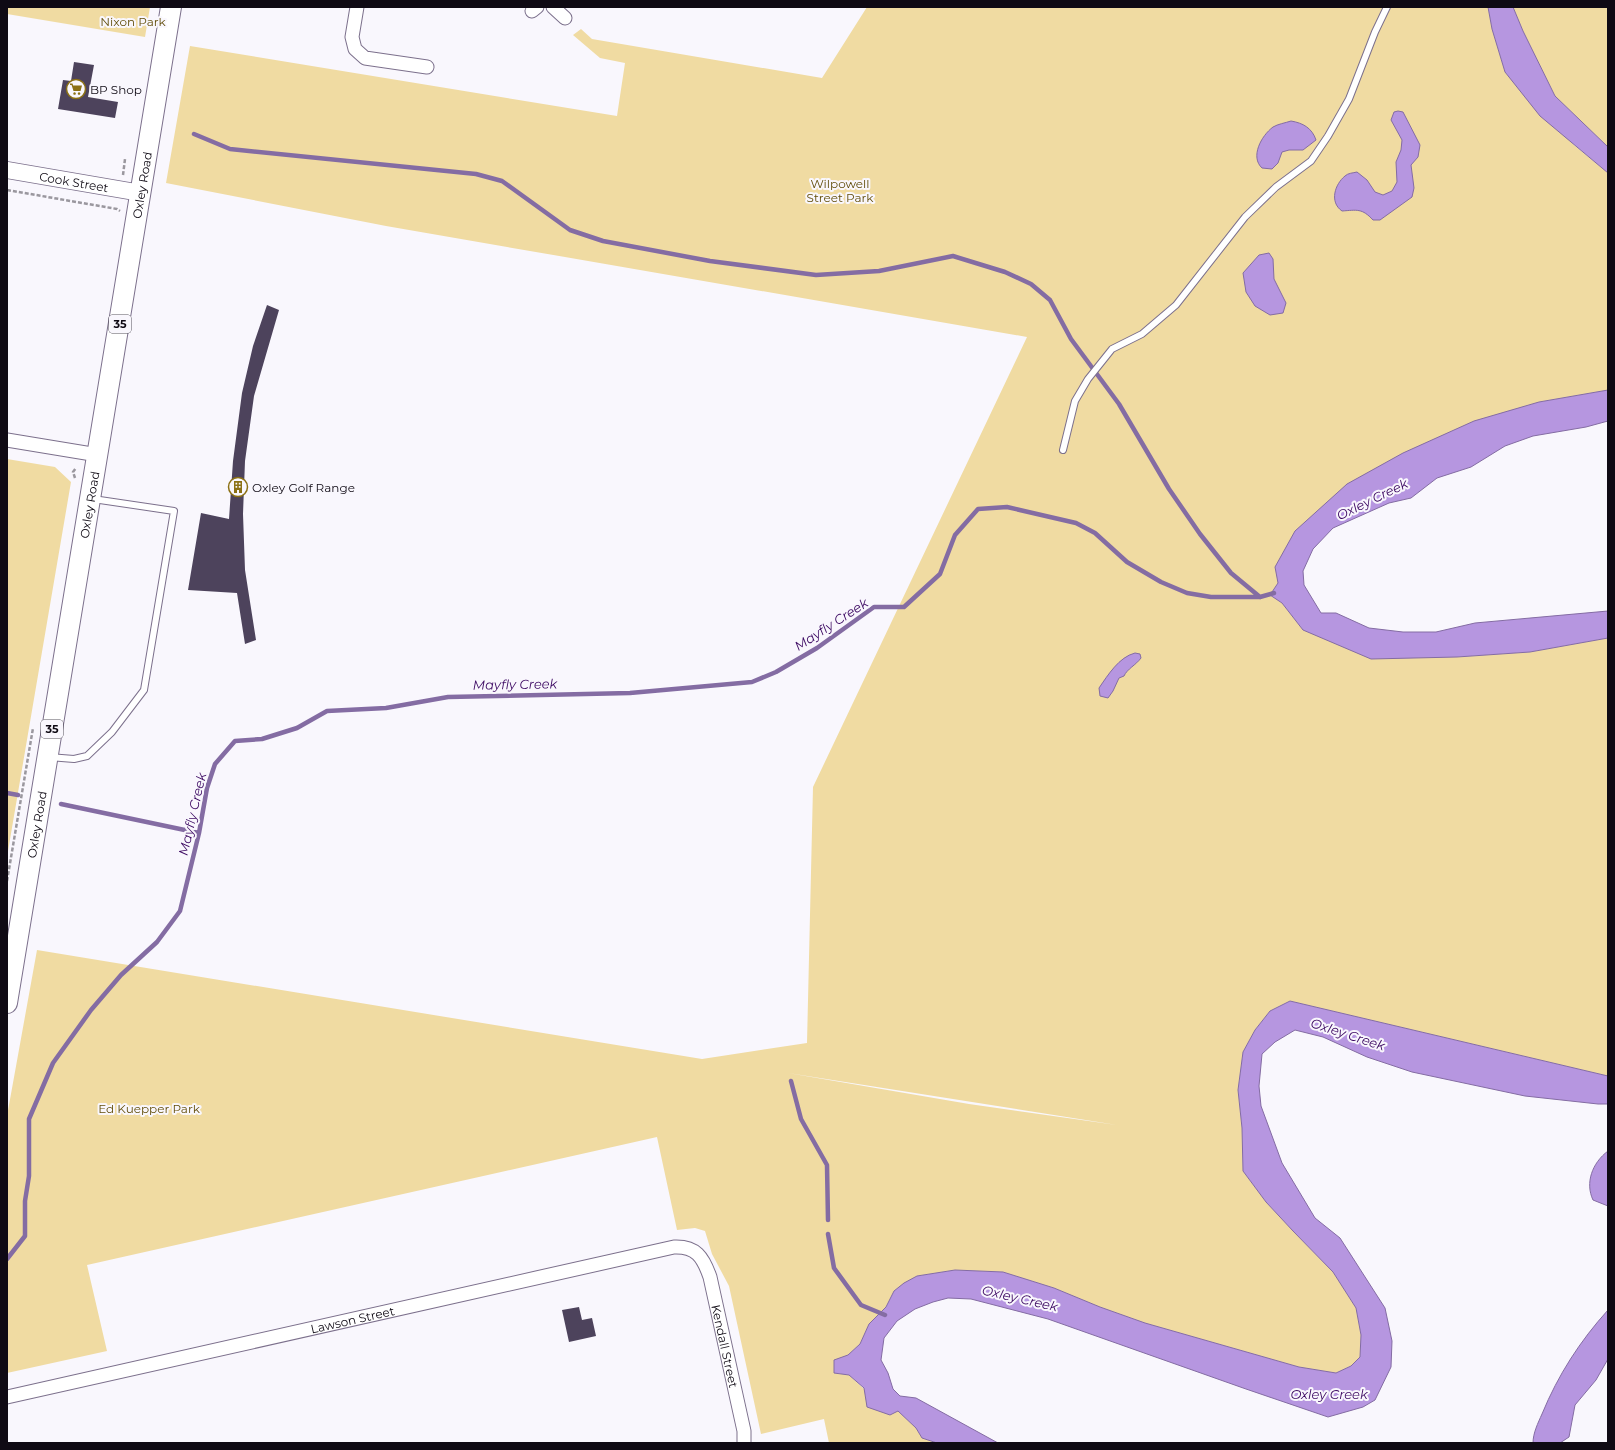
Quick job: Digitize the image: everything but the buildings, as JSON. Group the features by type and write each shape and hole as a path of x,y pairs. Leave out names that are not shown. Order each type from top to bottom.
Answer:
{"main road":[{"name":"Oxley Road","path":"7,1003 91,499 89,453 141,193 172,7"}],"street":[{"path":"357,7 352,37 355,49 365,58 427,68"},
{"path":"553,7 565,18"},
{"name":"Cook Street","path":"7,170 141,193"},
{"path":"7,440 89,453"},
{"name":"Lawson Street","path":"7,1397 674,1247 684,1247 697,1253"},
{"name":"Kendall Street","path":"697,1253 702,1258 710,1277 744,1431 744,1443"}],"lane":[{"path":"1064,450 1075,402 1088,379 1112,349 1142,334 1176,304 1246,217 1276,187 1311,161 1328,136 1349,99 1375,32 1387,7"},
{"path":"48,757 74,759 87,756 112,732 144,690 174,511 91,499"}],"path":[{"path":"7,190 118,209 120,212"},
{"path":"75,484 74,472 89,453"},
{"path":"7,881 34,725"}],"green space":[{"name":"Nixon Park","path":"7,7 150,7 145,37 7,14"},
{"path":"867,7 1488,7 1492,29 1505,72 1574,145 1608,173 1608,390 1539,402 1403,453 1278,583 1270,595 1282,603 1303,630 1457,657 1530,652 1608,638 1608,1076 1290,1001 1270,1011 1255,1030 1243,1052 1238,1090 1242,1128 1243,1171 1266,1202 1333,1272 1356,1308 1361,1335 1360,1357 1351,1366 1336,1373 1299,1367 1145,1323 1100,1307 1054,1288 1003,1272 955,1270 917,1276 894,1291 886,1307 869,1324 860,1344 848,1355 835,1373 849,1375 864,1389 898,1411 916,1428 922,1438 937,1443 829,1443 824,1419 761,1434 729,1286 712,1254 705,1231 695,1228 677,1230 657,1137 87,1265 107,1351 7,1373 7,1116 37,950 702,1059 807,1043 813,787 1027,337 386,226 166,183 190,46 617,116 625,63 600,58 573,35 581,29 592,39 822,78","holes":["788,1073 1117,1125 969,1104"]},
{"path":"1513,7 1608,7 1608,147 1555,96"},
{"path":"7,459 55,467 71,482 7,857"}],"water":[{"path":"1488,7 1513,7 1555,96 1608,147 1608,173 1540,116 1505,72 1492,29"},
{"path":"1394,112 1403,112 1420,145 1418,157 1411,165 1414,188 1412,197 1380,220 1373,220 1366,213 1359,211 1342,211 1336,203 1335,193 1341,179 1348,174 1357,172 1367,180 1375,192 1383,195 1392,191 1397,182 1396,162 1401,150 1402,140 1391,120"},
{"path":"1291,121 1299,123 1309,129 1316,140 1303,150 1289,150 1282,152 1278,163 1272,169 1262,168 1257,158 1258,147 1261,141 1273,127"},
{"path":"1269,253 1273,259 1274,279 1286,303 1283,313 1270,315 1255,306 1246,292 1243,273 1259,255"},
{"name":"Oxley Creek","path":"1608,390 1608,421 1586,427 1533,436 1505,446 1471,467 1437,478 1411,498 1389,503 1333,528 1313,549 1303,571 1304,585 1321,613 1336,613 1369,628 1403,632 1436,632 1475,623 1608,611 1608,638 1530,652 1457,657 1371,659 1303,630 1282,603 1270,595 1278,583 1275,567 1295,531 1347,484 1403,453 1474,421 1539,402"},
{"path":"1135,653 1140,654 1141,658 1137,663 1127,671 1124,676 1119,678 1108,698 1100,696 1099,688 1110,672 1124,658"},
{"name":"Oxley Creek","path":"1290,1001 1608,1076 1608,1104 1598,1104 1525,1096 1412,1072 1367,1057 1323,1037 1295,1030 1275,1042 1262,1054 1259,1086 1261,1106 1282,1163 1315,1218 1340,1238 1385,1308 1392,1341 1391,1367 1375,1400 1363,1407 1328,1417 1048,1319 971,1299 948,1298 933,1302 915,1309 897,1321 884,1338 881,1360 888,1373 893,1389 900,1396 916,1398 998,1443 937,1443 922,1438 916,1428 898,1411 890,1415 867,1407 864,1388 849,1375 834,1373 834,1360 848,1355 860,1344 869,1324 886,1307 894,1291 904,1283 917,1276 955,1270 1003,1272 1054,1288 1100,1307 1145,1323 1299,1367 1336,1373 1351,1366 1360,1357 1361,1335 1356,1308 1333,1272 1266,1202 1243,1171 1242,1128 1238,1090 1243,1052 1255,1030 1270,1011"},
{"path":"1608,1151 1608,1206 1593,1200 1590,1180 1594,1167 1602,1156"},
{"path":"1608,1310 1608,1359 1596,1380 1575,1405 1569,1437 1560,1443 1533,1443 1537,1424 1570,1359"}],"waterway":[{"path":"194,134 230,149 476,174 502,181 570,230 603,241 710,261 816,275 879,271 953,256 1005,272 1031,284 1050,300 1071,339 1119,404 1169,489 1200,534 1231,573 1260,597"},
{"name":"Mayfly Creek","path":"7,1259 25,1236 25,1201 29,1176 29,1119 53,1063 91,1010 121,975 157,942 180,911 199,833 207,788 215,764 235,741 262,739 297,728 327,711 386,708 448,697 630,693 752,682 776,672 817,648 874,607 904,607 940,574 955,535 978,509 1007,507 1076,523 1095,533 1127,562 1161,582 1187,593 1211,597 1260,597 1274,593"},
{"path":"7,793 18,795"},
{"path":"61,804 199,833"},
{"path":"791,1081 801,1119 827,1165 828,1220"},
{"path":"828,1234 834,1268 861,1305 885,1315"}],"place":[{"name":"BP Shop","path":"76,89"},
{"name":"Oxley Golf Range","path":"238,487"}],"park label":[{"name":"Wilpowell Street Park","path":"840,190"},
{"name":"Ed Kuepper Park","path":"149,1108"}]}
